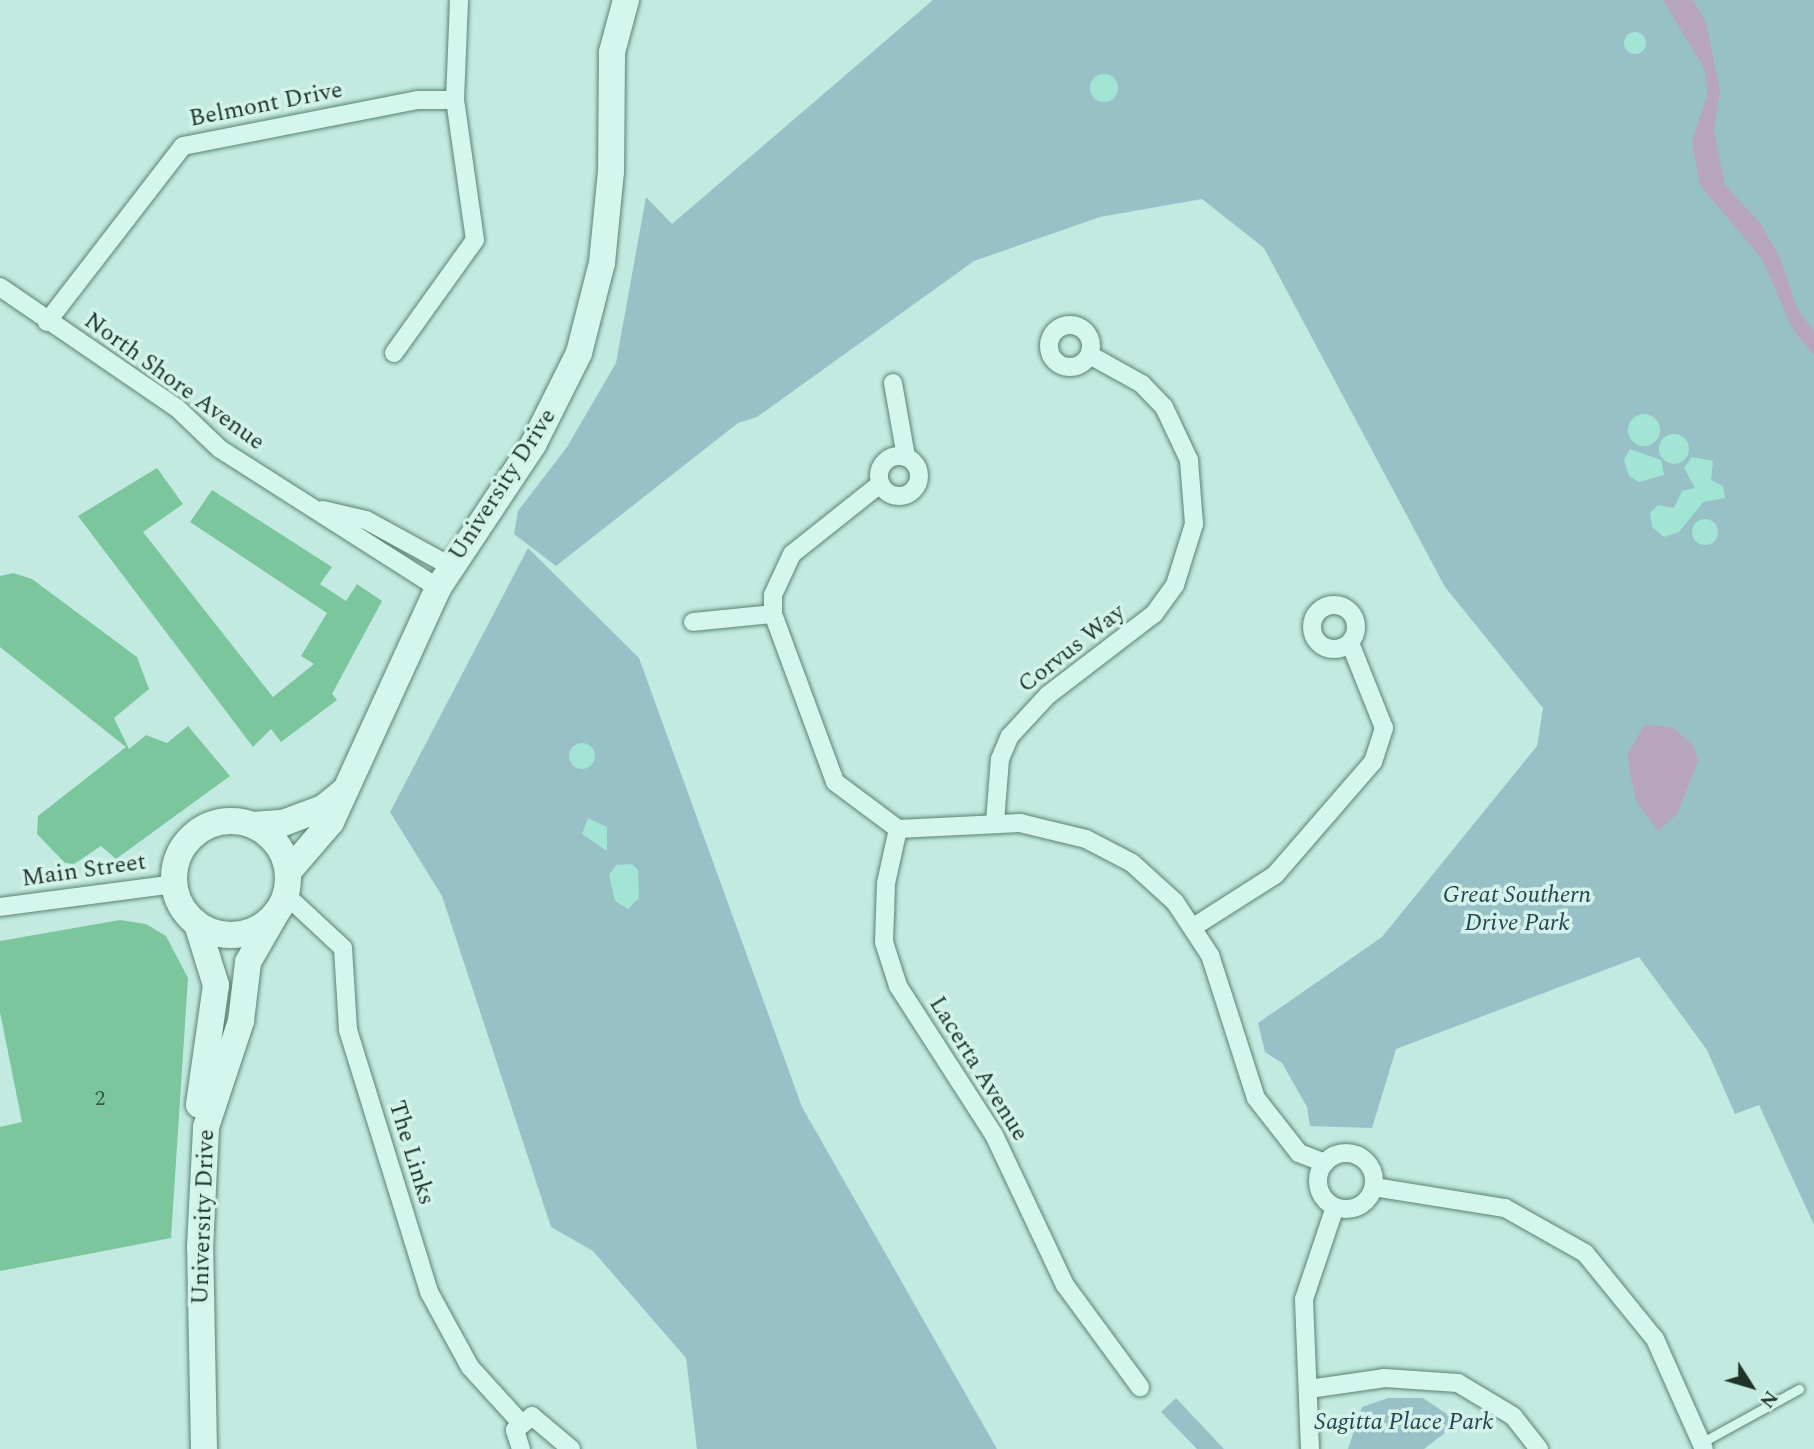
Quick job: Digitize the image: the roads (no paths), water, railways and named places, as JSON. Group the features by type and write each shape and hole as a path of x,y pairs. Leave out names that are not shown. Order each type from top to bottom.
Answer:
{"street":[{"path":"394,353 475,240 455,100 459,0"},
{"name":"University Drive","path":"204,1449 200,1247 206,1127 241,1021 248,962 283,894 331,822 345,789 374,740 444,577 553,409 592,309 611,172 612,52 626,0"},
{"name":"Belmont Drive","path":"47,322 183,146 418,100 455,100"},
{"name":"North Shore Avenue","path":"0,287 47,322 177,408 220,449 323,510 351,536 444,577"},
{"name":"Corvus Way","path":"995,822 1000,759 1010,736 1048,695 1154,614 1175,585 1194,524 1189,460 1164,407 1142,383 1090,355"},
{"path":"880,484 895,496 914,491 919,472 906,457 893,383"},
{"path":"906,457 883,465 880,484 782,566 773,614 835,782 898,829 995,822 1051,828 1112,850 1153,881 1195,926 1256,1098 1299,1153 1325,1163"},
{"name":"North Shore Avenue","path":"323,510 366,520 444,577"},
{"path":"693,622 773,614"},
{"path":"1195,926 1275,875 1373,762 1384,729 1350,643"},
{"name":"University Drive","path":"252,825 283,823 323,808 345,789"},
{"path":"233,821 252,825 277,843 283,894 247,934 229,936 197,925 174,884 183,846 196,832 233,821"},
{"name":"Lacerta Avenue","path":"898,829 886,883 884,942 898,986 994,1135 1065,1284 1140,1387"},
{"name":"Main Street","path":"0,907 174,884"},
{"name":"The Links","path":"283,894 343,948 348,1030 429,1293 470,1367 520,1422"},
{"name":"University Drive","path":"194,1449 190,1170 216,985 197,925"},
{"path":"1341,1154 1359,1156 1372,1169 1374,1187 1359,1207 1335,1207 1319,1187 1325,1163 1341,1154"},
{"path":"1374,1187 1505,1209 1585,1253 1655,1339 1703,1446"},
{"path":"1310,1449 1304,1299 1335,1207"},
{"path":"1309,1389 1385,1378 1458,1383 1513,1416 1539,1449"},
{"path":"521,1449 514,1433 520,1422 543,1419 571,1449"}],"lane":[{"path":"1703,1446 1799,1389"}],"park label":[{"name":"Great Southern Drive Park","path":"1517,910"},
{"name":"Sagitta Place Park","path":"1404,1423"}]}
